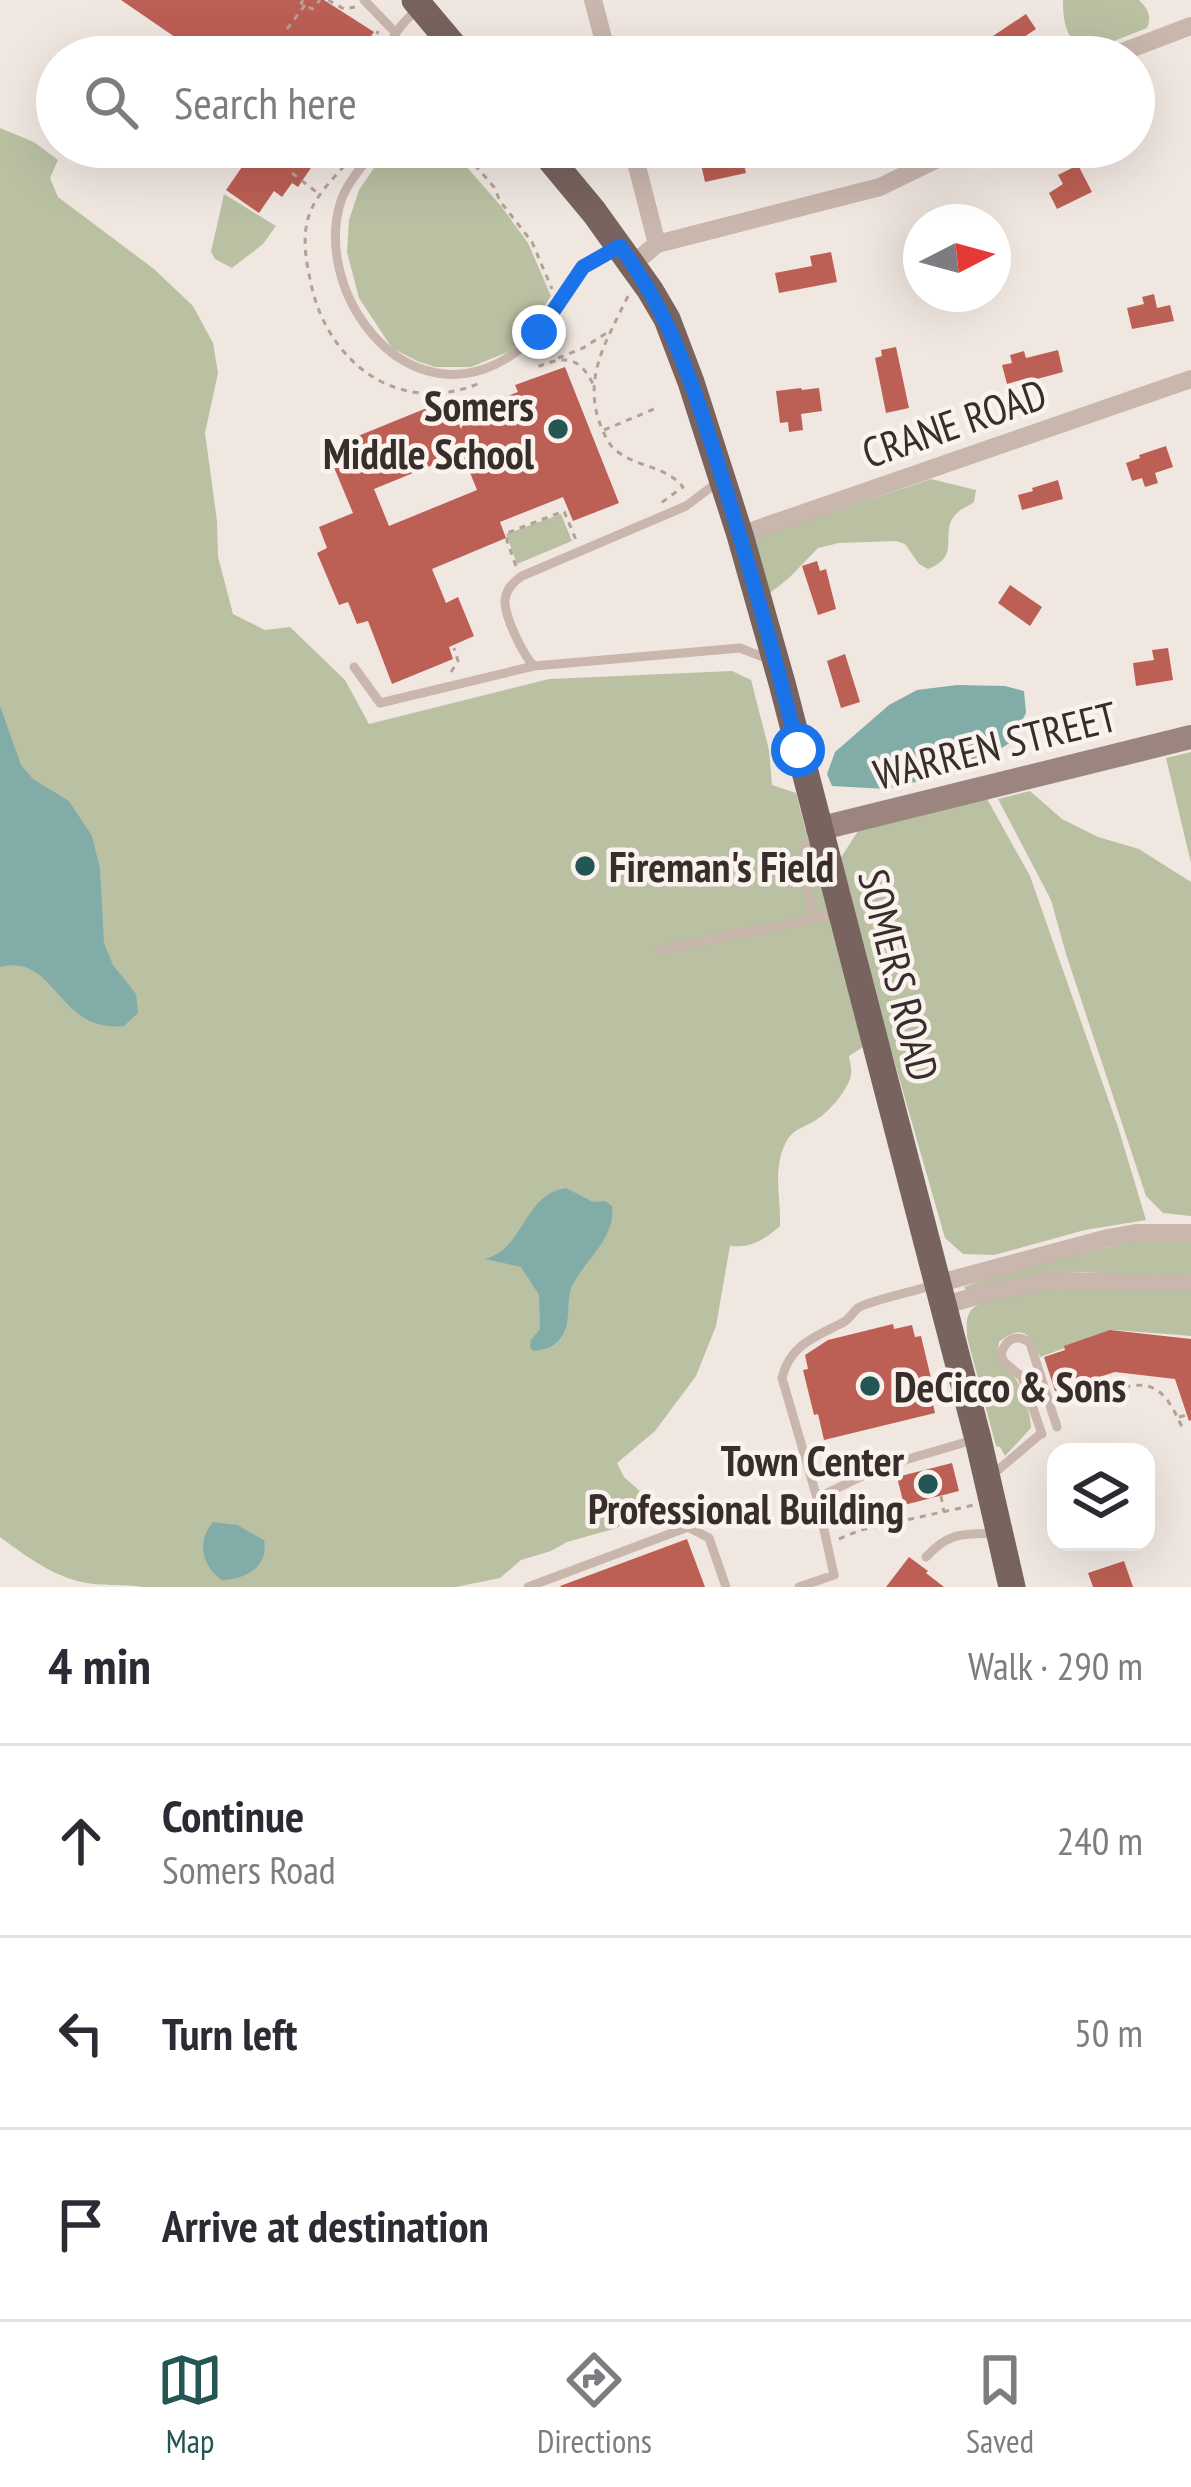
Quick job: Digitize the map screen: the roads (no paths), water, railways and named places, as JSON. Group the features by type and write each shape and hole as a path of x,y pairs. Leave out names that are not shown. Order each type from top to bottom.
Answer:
{"main road":[{"path":"417,3 446,36"},
{"name":"SOMERS ROAD","path":"555,168 667,319 722,479 820,835 827,915 939,1295 1012,1587"}],"street":[{"path":"593,0 602,36"},
{"path":"1155,40 1191,26"},
{"path":"638,168 658,244"},
{"path":"627,267 658,244 880,187 919,168"},
{"name":"CRANE ROAD","path":"740,535 1191,380"},
{"name":"WARREN STREET","path":"820,835 1191,737"},
{"path":"939,1295 1108,1238 1191,1233"},
{"path":"939,1295 1051,1281 1191,1283"}],"lane":[{"path":"364,0 395,32"},
{"path":"394,36 417,3"},
{"path":"362,168 342,198 337,248 341,271 354,307 383,349 410,367 438,375 484,368 520,350 539,332 583,267 627,267"},
{"path":"534,666 506,611 506,593 513,583 686,506 722,479"},
{"path":"354,668 380,704 534,666 740,648 776,662"},
{"path":"660,950 827,915"},
{"path":"838,1587 782,1372 797,1348 850,1319 858,1308 939,1295"},
{"path":"990,1489 1040,1435 1022,1377 1001,1354 1011,1338 1022,1337 1030,1343 1057,1426"},
{"path":"817,1498 880,1467 978,1439"},
{"path":"528,1587 688,1527 709,1538 726,1587"},
{"path":"926,1557 944,1538 1001,1533"},
{"path":"799,1587 833,1575"}],"water":[{"path":"957,685 1024,691 1026,713 1011,742 971,768 887,789 832,786 827,774 835,752 889,705 917,690"},
{"path":"0,706 21,765 33,779 69,801 92,836 100,869 104,943 113,965 136,994 138,1013 124,1026 84,1018 34,971 0,967"},
{"path":"566,1188 612,1206 610,1228 573,1284 564,1333 550,1347 533,1351 531,1340 540,1329 539,1295 521,1267 485,1259 508,1245 541,1200"},
{"path":"213,1522 237,1525 264,1540 263,1558 254,1570 222,1580 215,1574 203,1545"}],"place":[{"name":"Somers Middle School","path":"558,429"},
{"name":"Fireman's Field","path":"585,866"},
{"name":"DeCicco & Sons","path":"870,1386"},
{"name":"Town Center Professional Building","path":"928,1484"}]}
